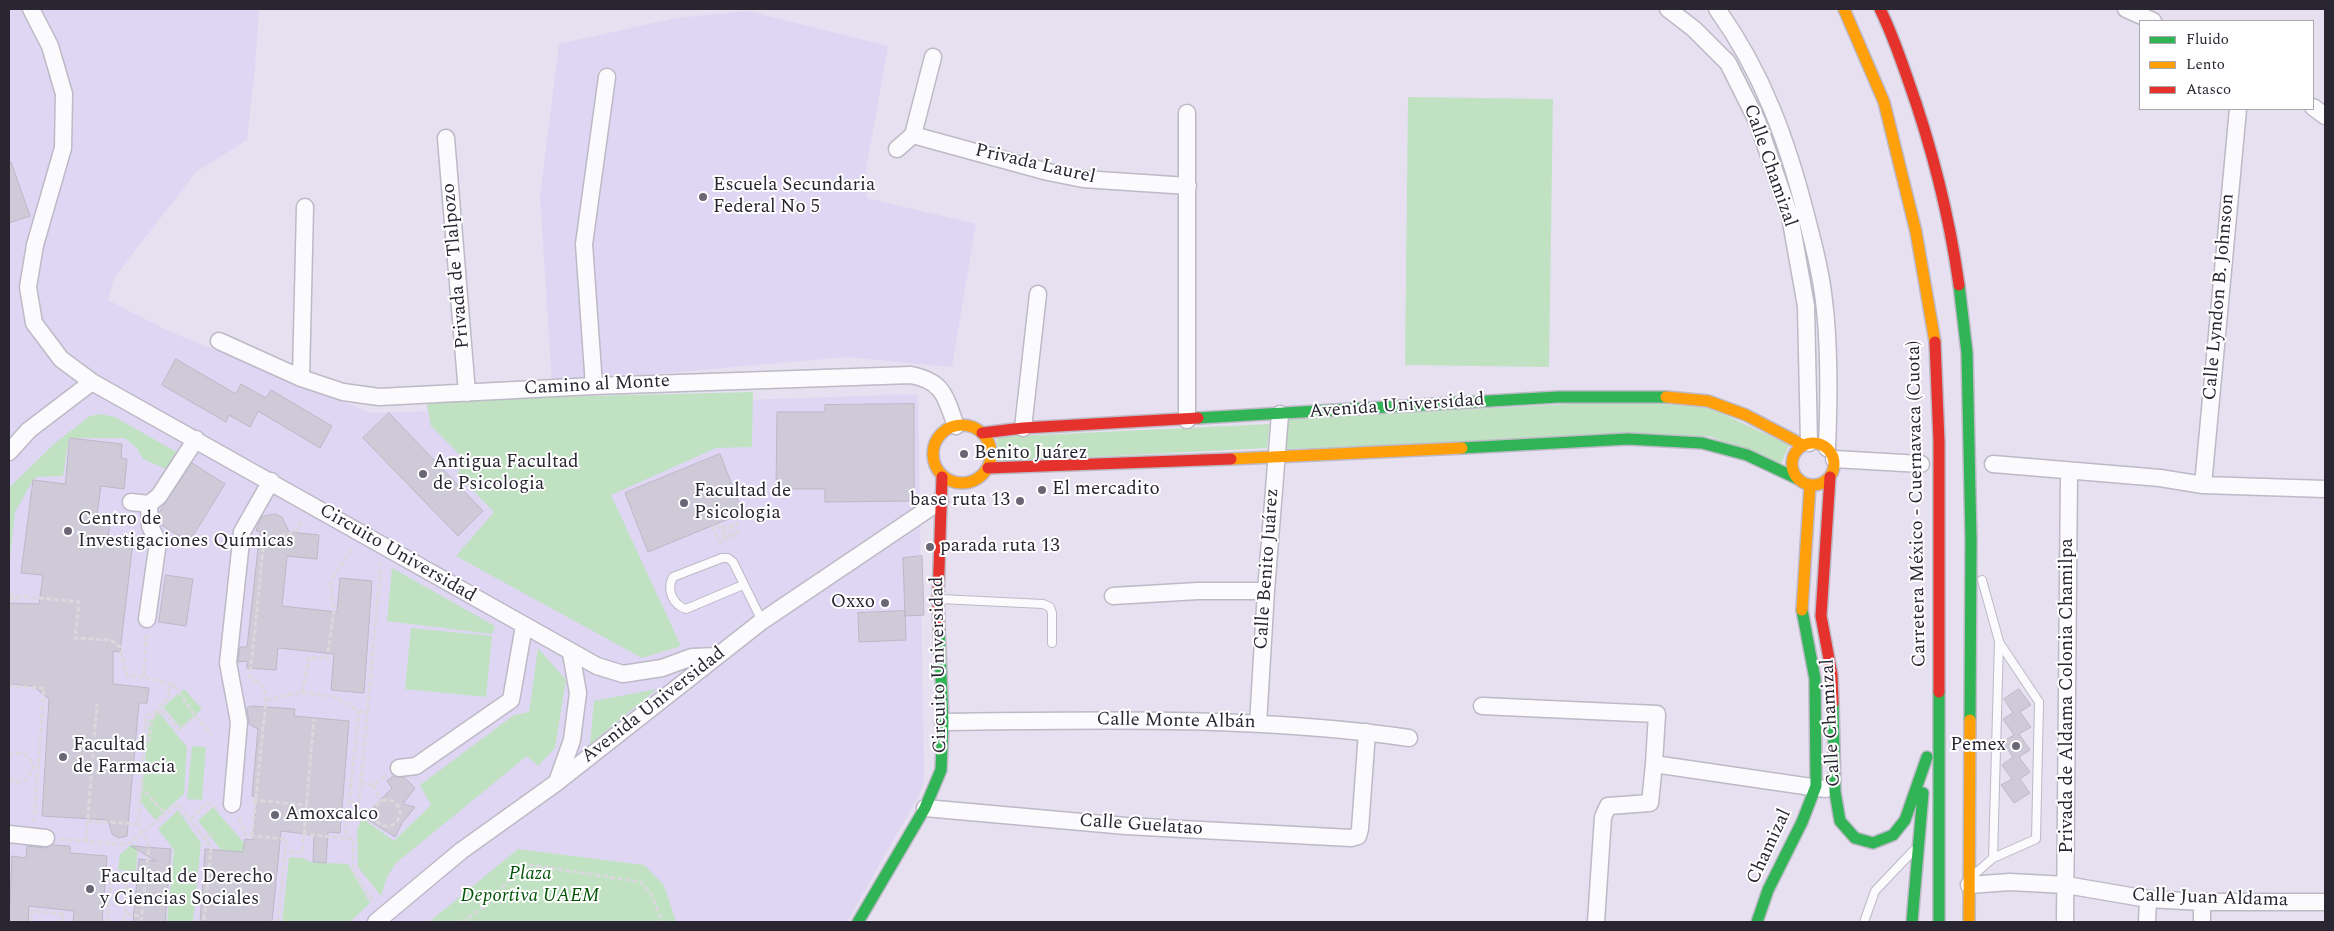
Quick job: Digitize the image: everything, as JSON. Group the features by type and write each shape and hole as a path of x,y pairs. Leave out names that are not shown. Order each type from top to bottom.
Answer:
{"main road":[{"name":"Carretera México - Cuernavaca (Cuota)","path":"1844,9 1884,102 1916,232 1933,319 1939,414 1938,670 1940,922"},
{"path":"1880,9 1915,97 1936,164 1949,226 1967,353 1971,540 1969,922"},
{"name":"Avenida Universidad","path":"982,433 1023,428 1187,420 1558,397 1651,396 1708,400 1746,415 1806,444"},
{"path":"966,425 982,433 990,450 988,468 979,478 967,483 954,483 942,476 933,461 935,442 948,429 956,426 966,425"},
{"path":"988,468 1277,457 1628,438 1702,443 1747,455 1810,485 1824,482 1830,477 1834,469 1831,454 1819,443 1806,444 1796,451 1792,460 1793,470 1798,479"},
{"name":"Circuito Universidad","path":"858,922 925,808 940,770 943,722 938,599 942,476"},
{"name":"Calle Chamizal","path":"1830,477 1821,616 1832,675 1835,725 1835,792 1840,821 1855,838 1873,843 1893,835 1905,820 1928,757"},
{"name":"Calle Chamizal","path":"1810,485 1802,612 1815,679 1816,786"},
{"path":"1912,922 1917,846 1938,670"},
{"name":"Chamizal","path":"1757,922 1768,890 1802,822 1816,786"}],"street":[{"name":"Circuito Universidad","path":"31,9 50,46 64,94 63,148 35,245 28,287 34,323 61,359 92,382 597,666 623,674 662,668 692,657 717,656"},
{"name":"Calle Chamizal","path":"1668,9 1694,29 1728,63 1757,121 1790,216 1806,306 1806,444"},
{"name":"Calle Chamizal","path":"1717,9 1739,39 1766,91 1794,167 1817,261 1824,301 1831,454"},
{"path":"2126,9 2151,20"},
{"path":"897,149 914,135 933,57"},
{"path":"594,386 584,244 607,77"},
{"path":"2314,108 2325,116"},
{"name":"Calle Lyndon B. Johnson","path":"2203,485 2238,110"},
{"path":"1187,113 1187,420"},
{"name":"Privada Laurel","path":"914,135 1048,172 1083,179 1188,186"},
{"name":"Privada de Tlalpozo","path":"446,138 467,393"},
{"path":"301,378 305,207"},
{"path":"1023,428 1038,294"},
{"name":"Camino al Monte","path":"219,341 301,378 343,392 378,397 594,386 911,374 928,378 942,390 956,426"},
{"path":"9,452 29,430 92,382"},
{"name":"Calle Benito Juárez","path":"1258,724 1280,414"},
{"path":"131,502 149,504 159,496 196,439"},
{"path":"1831,454 1921,464"},
{"path":"1993,464 2160,478 2203,485 2325,490"},
{"name":"Privada de Aldama Colonia Chamilpa","path":"2065,922 2069,471"},
{"path":"233,801 239,722 228,664 242,532 270,482"},
{"name":"Avenida Universidad","path":"376,922 461,851 556,783 762,621 940,501"},
{"path":"147,619 158,542 150,526 149,504"},
{"path":"1113,596 1198,591 1266,591"},
{"path":"399,768 416,766 511,700 524,626"},
{"path":"556,783 572,740 578,693 571,653"},
{"path":"1482,706 1657,714 1650,803 1614,804 1608,806 1603,817 1596,922"},
{"name":"Calle Monte Albán","path":"943,722 1111,720 1258,724 1367,732 1409,738"},
{"name":"Calle Guelatao","path":"925,808 1126,826 1351,838 1358,836 1360,829 1367,732"},
{"path":"1654,764 1816,786 1835,792"},
{"path":"9,834 39,837"},
{"name":"Calle Juan Aldama","path":"1969,882 2066,885 2148,899 2202,902 2325,902"},
{"path":"2146,922 2148,899"},
{"path":"2202,902 2202,922"}],"lane":[{"path":"1969,882 1992,858 2036,839 2038,702 1999,641 1971,540"},
{"path":"743,585 686,608 679,606 672,597 669,584 672,577 722,558 728,558 733,562 762,621"},
{"path":"938,599 1043,604 1050,607 1052,613 1052,642"},
{"path":"1992,858 1999,641"},
{"path":"1864,922 1875,891 1917,846"}],"path":[{"path":"252,836 266,700 264,687 250,677 264,539 295,532 313,506"},
{"path":"712,526 720,541 738,534 738,531 723,536 722,533 737,525 737,523 720,529 717,524"},
{"path":"302,692 309,657 327,659 334,610 330,582 362,534"},
{"path":"349,802 359,803 369,711 382,545"},
{"path":"9,595 18,599"},
{"path":"9,599 79,602 75,638 111,640 120,647 127,676 144,677 174,685 195,716 212,734"},
{"path":"144,677 147,619"},
{"path":"140,922 149,846 138,824 146,716 156,711 170,696 167,691 174,685"},
{"path":"9,686 44,688 35,768 39,837 128,845 178,804 211,847 204,922"},
{"path":"266,700 302,692 335,696 359,711 369,711"},
{"path":"86,841 97,704"},
{"path":"143,746 149,742 152,720 162,710 179,730 195,716"},
{"path":"346,838 359,711"},
{"path":"285,852 302,853 314,719"},
{"path":"9,756 15,753 24,753 31,760 35,768"},
{"path":"9,778 15,782 25,781 35,768"},
{"path":"361,784 373,785 399,768"},
{"path":"373,785 381,801"},
{"path":"140,786 166,814"},
{"path":"278,922 286,839 246,835 233,801 255,800 307,805"},
{"path":"381,801 393,801 398,807 398,820 391,825 382,825 375,820 375,807 381,801"},
{"path":"190,819 207,803"},
{"path":"88,820 138,824"},
{"path":"205,839 212,833"},
{"path":"304,834 353,839 353,870 374,903"},
{"path":"462,922 484,907 524,864 640,882 652,896 662,922"},
{"path":"107,922 112,874 128,875 124,922"},
{"path":"31,922 32,911 63,914 62,922"},
{"path":"125,914 141,916"}],"shaded area":[{"path":"9,9 259,9 247,140 196,172 114,278 108,300 168,331 371,413 918,394 924,781 919,795 847,922 9,922"},
{"name":"Escuela Secundaria Federal No 5","path":"748,11 888,46 865,176 867,198 976,224 952,367 847,357 552,383 540,196 559,44 676,18"}],"green space":[{"path":"1408,97 1553,99 1549,367 1405,365"},
{"path":"753,392 752,447 716,448 611,495 681,646 642,658 456,556 494,512 457,474 465,460 431,426 426,400"},
{"path":"1628,401 1710,408 1789,445 1781,464 1709,436 1283,449 1287,419"},
{"path":"101,414 115,417 178,453 175,462 166,469 143,459 137,448 125,438 69,438 63,476 37,477 33,480 15,512 9,568 9,488 55,443 90,416"},
{"path":"1270,424 1267,448 998,462 997,437"},
{"path":"392,568 495,626 492,634 387,621"},
{"path":"411,628 492,636 486,697 405,689"},
{"path":"538,648 566,680 555,748 538,766 527,756 396,863 387,877 381,896 358,867 357,830 362,818 394,841 431,805 420,785 514,715 529,712"},
{"path":"184,689 202,709 181,728 163,707"},
{"path":"657,689 590,744 594,701"},
{"path":"158,711 187,747 184,794 155,820 141,802 149,722"},
{"path":"192,746 206,747 202,800 187,799"},
{"path":"213,807 244,843 243,852 221,850 198,821"},
{"path":"178,810 201,843 193,922 167,922 174,850 158,829"},
{"path":"131,845 138,845 136,871 118,870 120,854"},
{"name":"Plaza Deportiva UAEM","path":"518,849 644,865 664,885 676,922 429,922"},
{"path":"289,857 303,858 310,862 348,864 370,903 350,922 282,922"}],"building":[{"path":"9,162 11,162 30,216 9,223"},
{"path":"176,359 236,394 241,384 266,398 271,390 332,426 320,448 258,411 250,427 229,415 226,422 162,385"},
{"path":"914,404 914,501 825,502 825,489 776,489 777,412 825,412 825,405"},
{"name":"Antigua Facultad de Psicologia","path":"389,413 483,511 458,536 363,438"},
{"path":"70,438 122,444 121,458 127,459 124,489 101,486 96,521 110,523 108,538 133,542 120,652 113,651 113,684 149,688 147,703 139,703 127,836 118,838 112,834 108,820 42,816 49,699 33,686 9,684 9,603 39,604 43,575 21,573 33,480 65,484"},
{"name":"Facultad de Psicologia","path":"720,454 743,513 648,552 625,493"},
{"path":"192,463 225,484 189,542 160,524 159,513"},
{"path":"275,514 282,517 289,532 319,535 317,559 287,556 282,606 337,612 340,578 372,581 364,693 331,690 334,654 278,648 276,670 247,668 247,661 238,662 240,647 247,647 260,531 256,531 262,517"},
{"path":"922,556 924,615 905,616 903,558"},
{"path":"166,575 193,579 186,626 159,622"},
{"path":"905,611 906,640 859,642 858,613"},
{"name":"Pemex","path":"2019,689 2031,705 2020,712 2031,727 2019,734 2030,750 2019,757 2030,772 2020,779 2030,793 2014,803 2001,785 2012,779 2002,765 2013,757 2002,742 2014,735 2003,719 2013,713 2004,699"},
{"path":"252,706 295,709 294,716 349,721 340,833 328,832 326,863 313,862 314,835 281,831 272,922 200,922 205,849 243,852 245,839 253,840 257,797 252,796 258,729 249,724 247,708"},
{"path":"394,776 404,777 415,788 403,804 415,807 402,823 395,837 364,817 392,788 387,781"},
{"path":"53,845 70,846 70,853 107,856 102,922 73,922 74,911 29,906 28,922 9,922 12,856 26,858 27,846 45,848"},
{"path":"131,846 171,849 165,922 133,922 139,859 156,861"}],"traffic: fast":[{"path":"1959,285 1967,353 1971,540 1970,720"},
{"path":"1198,418 1558,397 1666,397"},
{"path":"1462,448 1628,439 1702,443 1747,455 1798,479"},
{"path":"1757,922 1768,890 1802,822 1816,786 1815,679 1802,610"},
{"path":"858,922 925,808 941,770 943,722 939,629"},
{"path":"1939,692 1939,922"},
{"path":"1833,703 1835,792 1840,821 1855,838 1873,843 1893,835 1905,820 1927,757"},
{"path":"1912,922 1923,793"}],"traffic: slow":[{"path":"1844,9 1884,102 1916,232 1935,342"},
{"path":"1666,397 1708,401 1746,415 1803,445"},
{"path":"962,425 973,427 983,433 989,443 991,454 989,465 983,475 973,481 962,483 951,481 941,475 935,465 933,454 935,443 941,433 951,427 962,425"},
{"path":"1817,443 1825,446 1831,452 1834,464 1831,476 1825,482 1809,485 1801,482 1795,476 1792,460 1795,452 1801,446 1817,443"},
{"path":"1231,459 1462,448"},
{"path":"1802,610 1810,485"},
{"path":"1969,922 1970,720"}],"traffic: jam":[{"path":"1880,9 1916,102 1931,154 1950,232 1959,285"},
{"path":"1935,342 1939,442 1939,692"},
{"path":"982,433 1023,428 1198,418"},
{"path":"988,468 1231,459"},
{"path":"939,629 938,599 942,477"},
{"path":"1830,477 1821,616 1832,675 1833,703"}],"place":[{"name":"Escuela Secundaria Federal No 5","path":"703,197"},
{"name":"Benito Juárez","path":"964,454"},
{"name":"Antigua Facultad de Psicologia","path":"423,474"},
{"name":"El mercadito","path":"1042,490"},
{"name":"base ruta 13","path":"1020,501"},
{"name":"Facultad de Psicologia","path":"684,503"},
{"name":"Centro de Investigaciones Químicas","path":"68,531"},
{"name":"parada ruta 13","path":"930,547"},
{"name":"Oxxo","path":"885,603"},
{"name":"Pemex","path":"2016,746"},
{"name":"Facultad de Farmacia","path":"63,757"},
{"name":"Amoxcalco","path":"275,815"},
{"name":"Facultad de Derecho y Ciencias Sociales","path":"90,889"}]}
